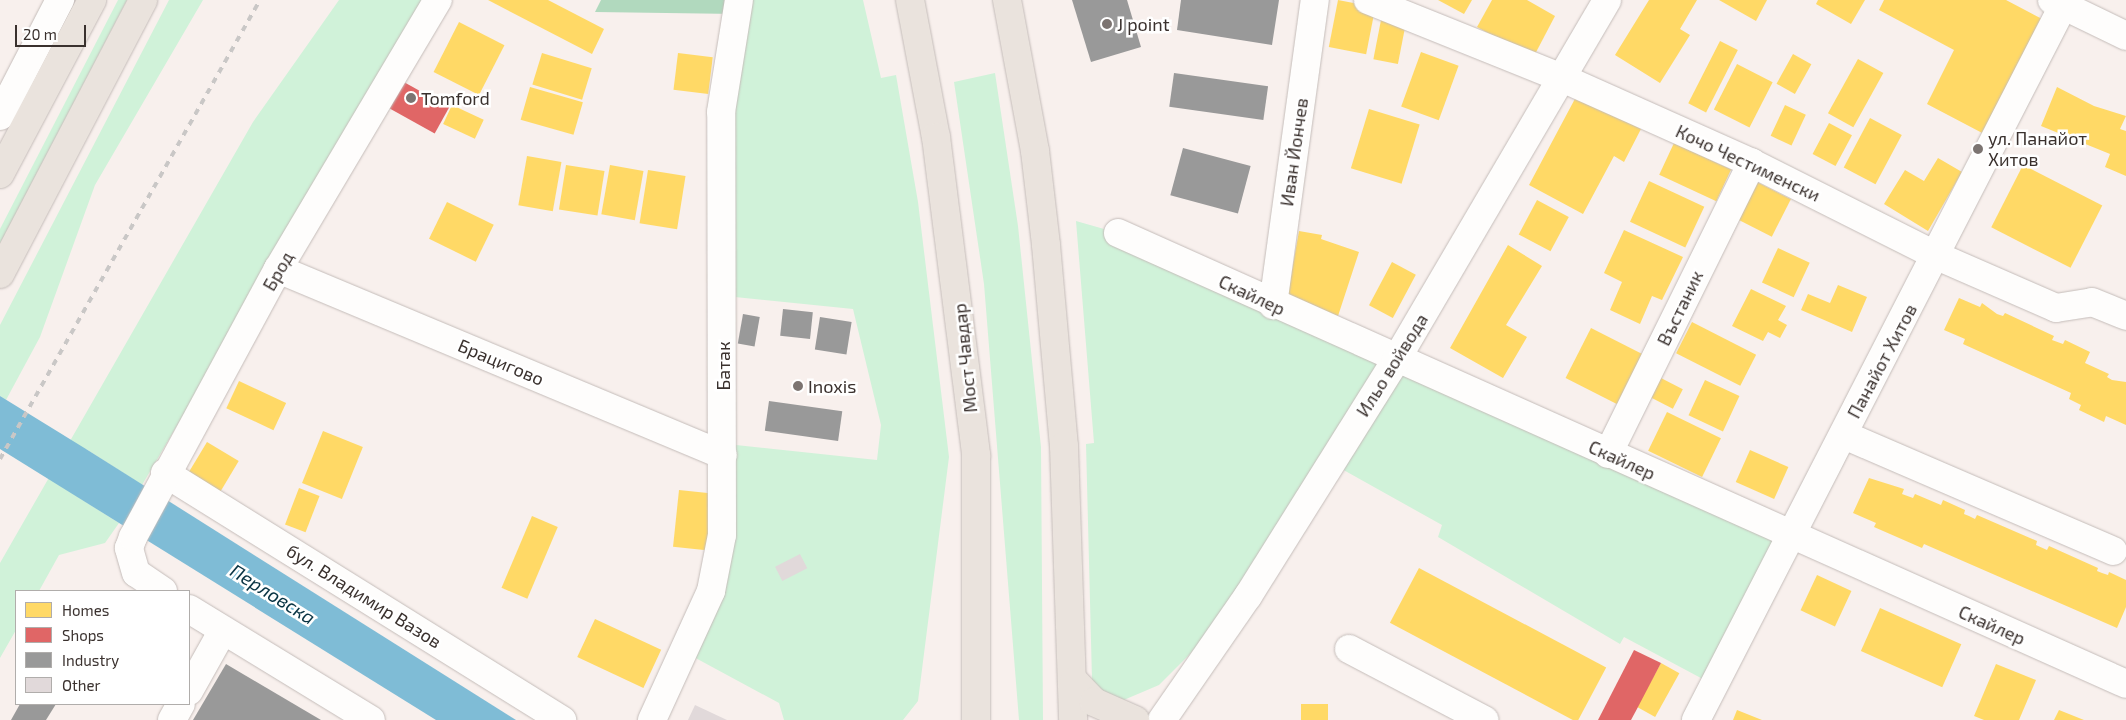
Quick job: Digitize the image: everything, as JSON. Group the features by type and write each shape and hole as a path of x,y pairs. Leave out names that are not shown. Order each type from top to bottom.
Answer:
{"main road":[{"path":"0,174 92,0"},
{"path":"0,274 143,0"},
{"name":"Мост Чавдар","path":"910,0 938,155 976,455 976,720"},
{"path":"1007,0 1035,151 1064,446 1074,720"},
{"path":"1074,681 1094,702 1135,720"}],"street":[{"path":"0,116 60,0"},
{"name":"Брод","path":"162,590 136,573 131,543 161,480 278,269 438,0"},
{"name":"Батак","path":"652,720 711,591 722,535 721,112 739,0"},
{"name":"Иван Йончев","path":"1273,305 1315,0"},
{"name":"Кочо Честименски","path":"1368,0 1562,78 1752,163 1937,256 2056,308 2092,302 2126,316"},
{"name":"Ильо войвода","path":"1162,720 1248,596 1396,360 1607,0"},
{"path":"2061,2 2126,36"},
{"name":"Панайот Хитов","path":"1696,720 1937,256 2061,2"},
{"name":"Въстаник","path":"1608,454 1752,163"},
{"name":"Скайлер","path":"1118,233 1273,305 2126,684"},
{"name":"Брацигово","path":"278,269 723,455"},
{"path":"1844,434 2113,551"},
{"name":"бул. Владимир Вазов","path":"161,480 562,720"},
{"path":"190,610 222,632 371,720"},
{"path":"190,688 222,632"},
{"path":"1349,649 1484,720"},
{"path":"172,720 180,705"}],"green space":[{"path":"118,0 127,0 0,244 0,229"},
{"path":"169,0 203,0 95,185 40,337 6,400 0,396 0,325"},
{"path":"339,0 428,0 142,485 86,449 62,487 119,523 105,543 59,555 40,590 15,590 15,632 0,658 0,563 253,122"},
{"path":"601,0 739,0 737,14 595,12"},
{"path":"750,0 863,0 881,78 896,75 918,202 949,457 918,701 903,720 784,720 779,703 690,655 729,539 736,445 877,460 881,425 853,309 735,297 733,114"},
{"path":"995,73 1018,226 1041,447 1043,720 1019,720 984,284 954,82"},
{"path":"1076,221 1118,233 1791,535 1714,685 1624,637 1620,644 1438,537 1442,525 1331,463 1248,596 1159,685 1119,702 1098,693 1092,680 1086,444 1094,443"}],"water":[{"name":"Перловска","path":"0,396 516,720 436,720 0,449"}],"building: Homes":[{"path":"488,0 548,0 604,29 592,54"},
{"path":"1338,0 1375,7 1366,54 1329,47"},
{"path":"1438,0 1472,0 1464,14"},
{"path":"1492,0 1527,0 1555,16 1533,58 1477,27"},
{"path":"1649,0 1697,0 1680,29 1690,35 1660,83 1615,55"},
{"path":"1719,0 1767,0 1756,21"},
{"path":"1818,0 1865,0 1851,24 1816,4"},
{"path":"1884,0 2006,0 2044,20 1986,135 1927,104 1954,50 1879,10"},
{"path":"1381,20 1406,25 1398,64 1373,59"},
{"path":"459,22 504,45 479,95 434,72"},
{"path":"1720,41 1738,50 1706,112 1688,103"},
{"path":"1421,52 1459,66 1439,120 1401,107"},
{"path":"542,53 592,68 582,100 532,85"},
{"path":"678,53 713,57 708,94 673,90"},
{"path":"1793,54 1811,64 1795,94 1777,84"},
{"path":"1858,59 1883,73 1853,127 1828,113"},
{"path":"1737,64 1773,82 1749,128 1714,109"},
{"path":"530,87 583,102 573,135 521,120"},
{"path":"2057,87 2094,106 2126,116 2120,129 2126,131 2126,176 2105,167 2110,154 2041,126"},
{"path":"1577,95 1641,129 1624,162 1614,156 1583,214 1529,185"},
{"path":"452,105 484,120 475,139 443,124"},
{"path":"1785,105 1806,115 1791,146 1771,136"},
{"path":"1369,109 1420,124 1402,184 1351,168"},
{"path":"1870,118 1902,135 1875,184 1844,167"},
{"path":"1829,123 1852,135 1836,166 1813,154"},
{"path":"1674,143 1731,170 1716,201 1659,175"},
{"path":"527,156 561,162 553,211 518,205"},
{"path":"1938,158 1962,172 1928,231 1884,204 1905,170 1924,181"},
{"path":"566,165 605,171 597,216 559,209"},
{"path":"610,165 643,171 635,220 601,214"},
{"path":"2023,165 2102,205 2071,268 1991,227"},
{"path":"648,170 686,176 677,229 640,223"},
{"path":"1649,181 1704,207 1685,248 1630,222"},
{"path":"1757,182 1791,199 1772,237 1738,219"},
{"path":"1537,200 1569,217 1550,251 1519,234"},
{"path":"447,202 494,225 476,262 429,239"},
{"path":"1624,230 1683,257 1662,300 1652,296 1640,324 1610,310 1622,282 1604,273"},
{"path":"1299,231 1322,235 1321,239 1359,252 1338,316 1287,298"},
{"path":"1508,245 1542,266 1506,325 1527,337 1503,378 1450,348"},
{"path":"1778,248 1810,263 1794,297 1762,282"},
{"path":"1392,262 1416,275 1393,318 1369,305"},
{"path":"1838,285 1867,297 1852,332 1801,310 1808,294 1830,303"},
{"path":"1751,289 1786,306 1778,320 1787,325 1780,338 1768,332 1763,341 1732,326"},
{"path":"1959,298 1980,307 1982,303 1997,314 2003,316 2005,313 2054,336 2052,340 2063,344 2065,340 2090,352 2085,363 2109,374 2107,377 2112,380 2126,382 2126,425 2106,416 2104,422 2079,410 2081,405 2069,399 2071,393 1963,344 1965,339 1944,330"},
{"path":"1692,322 1756,355 1740,386 1676,353"},
{"path":"1591,328 1647,357 1622,406 1566,378"},
{"path":"1657,376 1683,389 1673,409 1647,396"},
{"path":"1705,380 1739,396 1723,431 1689,415"},
{"path":"239,381 286,403 273,430 226,408"},
{"path":"1667,412 1721,438 1702,477 1648,451"},
{"path":"323,431 363,447 342,499 302,483"},
{"path":"207,442 239,461 220,492 188,473"},
{"path":"1750,450 1788,467 1774,499 1736,482"},
{"path":"1869,478 1904,489 1902,494 1913,498 1915,494 1941,505 1943,500 1965,510 1964,514 1975,519 1977,515 2037,541 2036,545 2047,550 2049,546 2098,568 2097,571 2108,575 2109,572 2126,580 2126,607 2117,628 1924,544 1922,548 1874,527 1876,523 1853,513"},
{"path":"299,488 320,496 306,532 285,524"},
{"path":"679,490 715,494 709,550 673,547"},
{"path":"532,516 558,527 527,599 502,588"},
{"path":"1419,568 1606,668 1578,720 1573,720 1390,623"},
{"path":"1817,575 1851,591 1835,626 1801,610"},
{"path":"1880,608 1961,644 1942,687 1861,651"},
{"path":"595,619 661,650 643,688 577,657"},
{"path":"1661,663 1679,673 1655,717 1637,707"},
{"path":"1996,664 2036,680 2019,720 1984,720 1974,716"},
{"path":"1301,704 1328,704 1328,720 1301,720"},
{"path":"1737,710 1762,720 1733,720"},
{"path":"2059,710 2084,720 2054,720"}],"building: Shops":[{"path":"402,81 449,107 435,133 387,107"},
{"path":"1634,650 1661,663 1631,720 1598,720"}],"building: Industry":[{"name":"J point","path":"1072,0 1127,0 1141,47 1091,62"},
{"path":"1181,0 1279,0 1272,45 1177,30"},
{"path":"1174,73 1268,86 1263,120 1169,107"},
{"path":"1183,148 1251,166 1238,213 1170,195"},
{"path":"783,309 813,312 810,339 780,336"},
{"path":"743,314 760,317 755,346 738,344"},
{"path":"820,317 852,322 846,355 815,350"},
{"path":"769,401 842,411 838,441 765,431"},
{"path":"226,664 321,720 193,720"},
{"path":"19,705 55,705 46,720 11,720"}],"building: Other":[{"path":"800,554 807,568 782,581 775,567"},
{"path":"695,705 727,720 688,720"}],"railway":[{"path":"0,459 260,0"}],"place":[{"name":"J point","path":"1107,24"},
{"name":"Tomford","path":"411,98"},
{"name":"ул. Панайот Хитов","path":"1978,149"},
{"name":"Inoxis","path":"798,386"}]}
